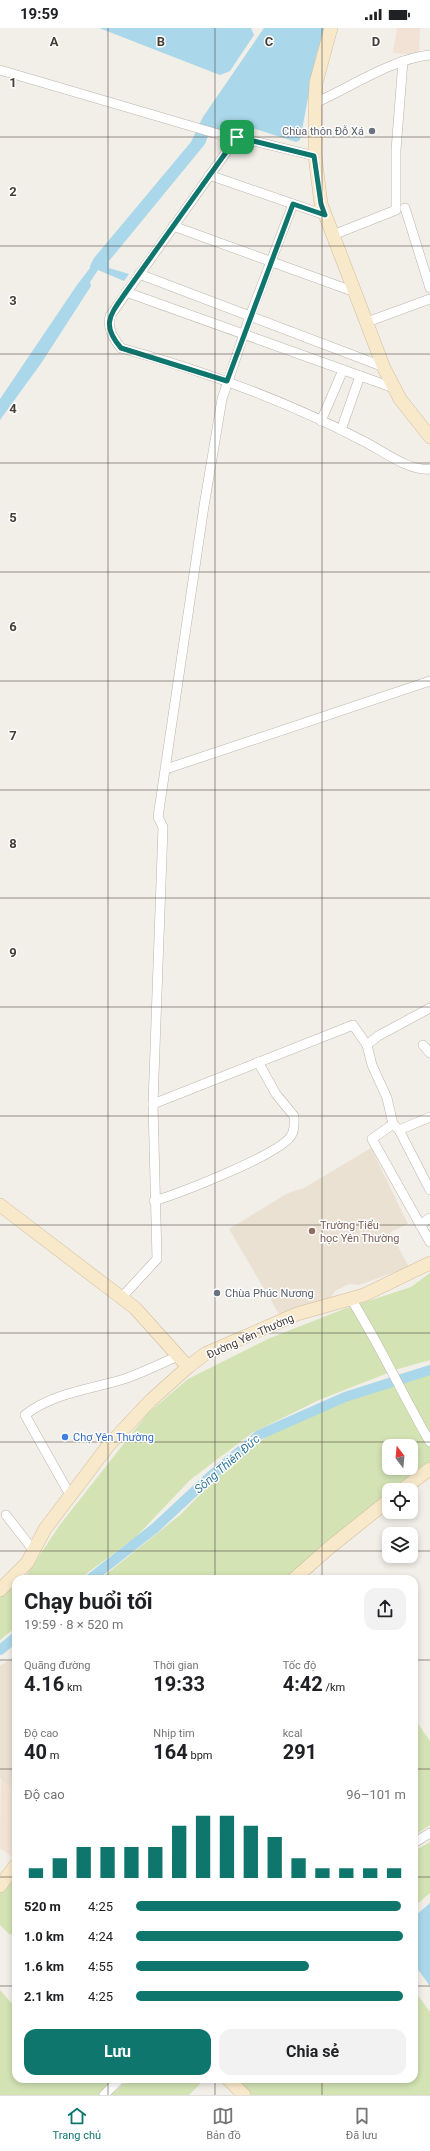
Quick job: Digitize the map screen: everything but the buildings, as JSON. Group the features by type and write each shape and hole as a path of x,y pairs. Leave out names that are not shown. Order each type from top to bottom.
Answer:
{"main road":[{"path":"331,28 316,83 314,156 321,204 384,367 400,399 430,436"},
{"path":"0,1205 135,1308 188,1367"},
{"name":"Đường Yên Thường","path":"13,1575 27,1563 45,1529 70,1494 108,1446 150,1401 205,1354 297,1314 364,1295 430,1263"},
{"path":"411,1483 430,1468"},
{"path":"299,1575 329,1548 382,1506"},
{"name":"Đường Yên Thường","path":"1,1585 12,1576"},
{"path":"0,1886 12,1870"},
{"path":"232,2083 244,2095"}],"street":[{"path":"315,103 403,61 419,56 430,55"},
{"path":"333,235 396,210 396,150 403,61"},
{"path":"0,70 235,139 243,137 314,156"},
{"path":"235,139 110,316 108,322 112,336 121,348 227,381 341,430 417,469 430,469"},
{"path":"209,175 325,215"},
{"path":"122,1297 157,1259 154,1201 153,1104 163,827 158,817 204,506 222,398 227,381 293,204"},
{"path":"405,208 430,288"},
{"path":"173,226 355,292"},
{"path":"139,274 384,367"},
{"path":"126,292 394,388"},
{"path":"366,322 430,299"},
{"path":"321,421 343,370"},
{"path":"341,430 360,376"},
{"path":"166,769 430,681"},
{"path":"367,1045 378,1036 430,1008"},
{"path":"153,1104 353,1026 367,1045 372,1066 386,1098 396,1127 430,1190"},
{"path":"423,1045 430,1053"},
{"path":"154,1201 177,1194 246,1164 274,1150 293,1134 294,1116 276,1094 258,1062"},
{"path":"430,1118 396,1127 372,1139 430,1242"},
{"path":"420,1225 430,1218"},
{"path":"351,1299 383,1354 397,1384 430,1442"},
{"path":"70,1494 25,1415 32,1409 60,1397 125,1378 178,1356"},
{"path":"6,1515 34,1551"},
{"path":"418,1840 430,1833"},
{"path":"104,2095 116,2083"}],"shaded area":[{"path":"397,28 420,28 419,53 416,55 393,53"},
{"name":"Trường Tiểu học Yên Thường","path":"371,1148 408,1224 390,1232 409,1267 359,1285 349,1284 335,1291 329,1300 280,1316 229,1229 288,1193 304,1188"},
{"path":"12,1658 12,1788 0,1778 0,1666"},
{"path":"1,1778 12,1788 12,1857 0,1848"}],"green space":[{"path":"430,1273 430,1360 398,1369 319,1400 252,1433 190,1480 136,1537 84,1575 27,1575 59,1526 148,1413 188,1379 270,1338 344,1309 411,1287"},
{"path":"430,1374 430,1464 418,1473 418,1439 382,1439 382,1475 415,1475 404,1483 382,1483 382,1500 331,1538 290,1575 105,1575 180,1515 233,1461 269,1435 347,1400"},
{"path":"12,1588 12,1630 0,1640 0,1596"},
{"path":"418,1724 430,1741 430,1825 418,1833"},
{"path":"430,1842 430,1893 418,1904 418,1849"},
{"path":"12,1874 12,1933 10,1935 0,1925 0,1891"},
{"path":"0,1990 12,2004 12,2083 109,2083 107,2085 116,2091 124,2083 201,2083 189,2095 0,2095"},
{"path":"418,1996 430,2012 430,2095 247,2095 236,2083 418,2083"}],"water":[{"path":"99,28 251,28 254,35 230,71 220,75"},
{"path":"264,28 325,28 316,56 300,140 296,142 249,127 237,129 228,133 208,136 205,144 109,261 109,268 129,274 124,281 98,270 90,282 91,286 42,362 0,420 0,399 90,268 94,258 191,142 203,117"},
{"path":"430,1903 430,1986 418,1970 418,1914"}],"waterway":[{"name":"Sông Thiên Đức","path":"95,1575 155,1528 213,1474 259,1435 345,1397 430,1370"},
{"name":"Sông Thiên Đức","path":"0,1650 12,1640"}],"place":[{"name":"Chùa thôn Đỗ Xá","path":"372,131"},
{"name":"Trường Tiểu học Yên Thường","path":"312,1231"},
{"name":"Chùa Phúc Nương","path":"217,1293"},
{"name":"Chợ Yên Thường","path":"65,1437"}],"route":[{"path":"237,137 243,137 314,156 321,204 325,215 293,204 227,381 121,348 112,336 108,322 110,316 126,292 237,137"}]}
